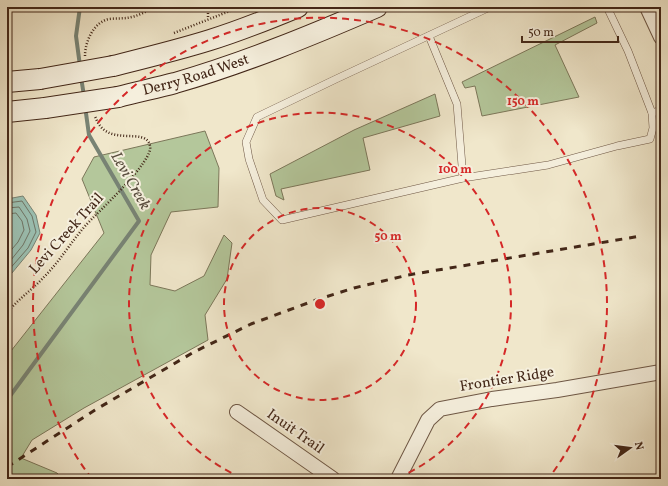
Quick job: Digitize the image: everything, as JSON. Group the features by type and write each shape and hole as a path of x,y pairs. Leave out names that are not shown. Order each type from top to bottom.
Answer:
{"main road":[{"name":"Derry Road West","path":"7,82 40,79 113,66 211,39 298,7"},
{"name":"Derry Road West","path":"7,112 45,108 118,96 174,83 249,59 307,37 377,7"}],"street":[{"path":"647,7 661,37"},
{"name":"Frontier Ridge","path":"398,479 428,420 440,409 492,398 557,390 661,372"},
{"name":"Inuit Trail","path":"237,412 333,479"}],"lane":[{"path":"490,7 258,117 246,142 249,159 263,200 282,220 463,178 548,165 617,146 650,139 653,128 652,113 628,51 607,7"},
{"path":"429,36 457,104 463,178"},
{"path":"652,113 661,110"}],"path":[{"path":"208,7 208,19"},
{"path":"217,7 225,12"},
{"path":"174,32 240,7"},
{"name":"Levi Creek Trail","path":"7,313 14,304 44,277 63,257 85,226 108,205 141,167"}],"shaded area":[{"path":"595,17 597,23 555,45 579,97 482,116 475,86 465,88 462,82"},
{"path":"435,94 440,116 363,138 370,170 281,189 284,200 276,196 270,174 354,130"},
{"path":"205,131 219,168 218,207 171,212 151,255 150,285 175,291 204,276 224,235 232,243 227,279 205,315 208,340 84,408 32,440 21,458 57,473 63,479 7,479 7,356 104,233 82,179 94,157"}],"water":[{"path":"23,196 36,215 40,233 31,250 7,279 7,199"}],"waterway":[{"name":"Levi Creek","path":"80,7 76,36 80,66"},
{"name":"Levi Creek","path":"81,77 84,96"},
{"name":"Levi Creek","path":"7,400 139,221 89,135 85,106"}],"railway":[{"path":"7,467 95,410 194,352 251,324 316,300 354,288 408,275 641,236"}]}
